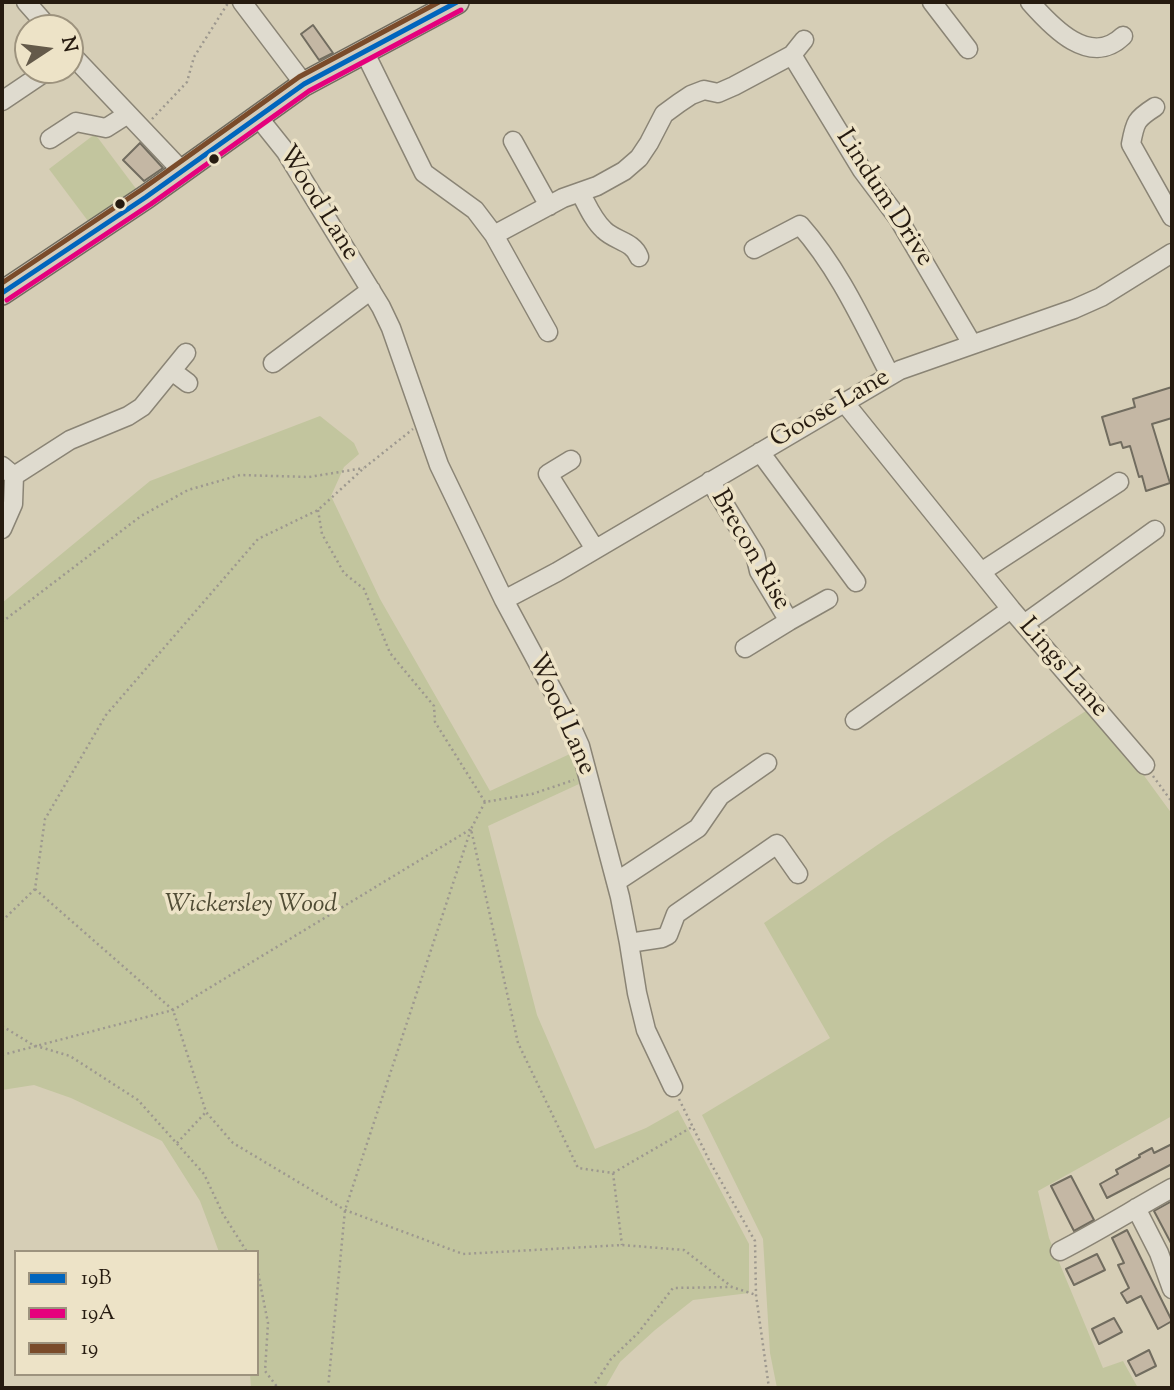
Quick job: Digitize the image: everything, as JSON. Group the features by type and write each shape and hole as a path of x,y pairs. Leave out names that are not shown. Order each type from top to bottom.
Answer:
{"main road":[{"path":"2,293 182,171 304,84 457,2"}],"street":[{"path":"242,2 304,84"},
{"path":"932,2 968,49"},
{"path":"1030,2 1042,16 1072,40 1088,48 1098,49 1116,43 1123,36"},
{"path":"494,235 624,171 639,158 664,114 704,90 718,93 734,86 792,55 804,40"},
{"path":"364,51 424,173 475,210 494,235 548,332"},
{"name":"Lindum Drive","path":"792,55 862,170 898,218 972,344"},
{"path":"84,68 182,171"},
{"path":"2,101 27,84"},
{"path":"1155,107 1139,117 1135,123 1131,144 1172,217"},
{"path":"50,139 76,122 106,128 128,114"},
{"name":"Wood Lane","path":"258,117 286,152 371,290 391,328 439,465 504,600 580,746 616,881 636,993 646,1030 673,1087"},
{"path":"513,141 549,206"},
{"path":"580,192 602,228 610,236 625,241 637,251 639,257"},
{"path":"754,249 800,225 816,242 838,276 890,375"},
{"name":"Goose Lane","path":"504,600 890,375 1074,309 1101,297 1172,253"},
{"path":"274,363 371,290"},
{"path":"2,529 13,504 6,476 70,440 128,416 142,407 186,353"},
{"path":"172,371 188,383"},
{"name":"Lings Lane","path":"844,402 1011,609 1145,765"},
{"path":"760,452 856,582"},
{"path":"571,460 548,474 595,549"},
{"name":"Brecon Rise","path":"710,481 755,554 760,571 789,621"},
{"path":"981,572 1119,482"},
{"path":"1024,624 1155,530"},
{"name":"Brecon Rise","path":"745,648 828,599"},
{"path":"855,720 1011,609"},
{"path":"616,881 698,828 720,796 767,763"},
{"path":"629,943 668,935 676,914 777,844 798,874"},
{"path":"1060,1251 1114,1224 1172,1188"},
{"path":"1136,1208 1159,1253 1172,1289"}],"path":[{"path":"142,129 187,82 194,57 229,2"},
{"path":"2,921 35,889 45,819 106,715 258,539 318,510 363,468 423,421"},
{"path":"2,622 141,516 188,490 240,475 309,477 363,468"},
{"path":"318,510 322,534 344,573 364,590 390,653 434,706 435,722 485,802"},
{"path":"1145,765 1172,803"},
{"path":"485,802 532,794 590,777"},
{"path":"328,1388 345,1210 471,829 485,802"},
{"path":"2,1055 173,1010 471,829"},
{"path":"471,829 518,1043 578,1168 612,1173 692,1127"},
{"path":"35,889 173,1010 206,1112 233,1143 345,1210 463,1254 622,1245 684,1250 732,1287 756,1295"},
{"path":"2,1026 33,1045 70,1056 138,1100 204,1174 223,1214 246,1250"},
{"path":"673,1087 710,1162 755,1241 756,1295 769,1388"},
{"path":"177,1144 206,1112"},
{"path":"612,1173 622,1245"},
{"path":"259,1278 268,1323 265,1371 278,1388"},
{"path":"592,1388 611,1359 638,1333 673,1288 732,1287"}],"green space":[{"path":"95,134 137,190 91,225 49,169"},
{"name":"Wickersley Wood","path":"320,416 354,443 359,454 344,467 331,496 380,599 490,791 572,753 579,784 488,826 537,1015 595,1149 646,1128 678,1110 749,1244 749,1293 693,1300 620,1362 605,1388 251,1388 250,1376 259,1376 259,1250 218,1250 200,1201 162,1141 71,1098 34,1085 2,1090 2,603 150,481"},
{"path":"1089,709 1137,766 1172,814 1172,1116 1038,1191 1049,1238 1103,1368 1123,1361 1138,1388 777,1388 770,1353 763,1239 702,1115 830,1038 764,923 889,837"}],"building":[{"path":"313,25 333,53 319,60 301,34"},
{"path":"140,143 163,168 144,181 123,160"},
{"path":"1172,387 1172,418 1152,424 1170,483 1146,491 1130,446 1123,448 1121,442 1110,445 1102,417 1135,407 1133,399"},
{"path":"1172,1144 1172,1164 1107,1198 1100,1184 1118,1174 1116,1170 1152,1148 1154,1153"},
{"path":"1071,1176 1094,1220 1074,1231 1051,1186"},
{"path":"1172,1201 1172,1245 1154,1211"},
{"path":"1127,1230 1172,1321 1158,1329 1141,1296 1127,1303 1121,1293 1129,1288 1118,1265 1124,1263 1112,1238"},
{"path":"1097,1254 1105,1270 1074,1285 1066,1269"},
{"path":"1114,1318 1122,1332 1099,1344 1092,1329"},
{"path":"1149,1350 1156,1366 1136,1376 1128,1361"}],"transit line":[{"name":"19","path":"2,283 141,190 299,77 439,2"},
{"name":"19B","path":"2,293 146,197 304,84 457,2"},
{"name":"19A","path":"7,300 151,204 309,91 461,10"}]}
